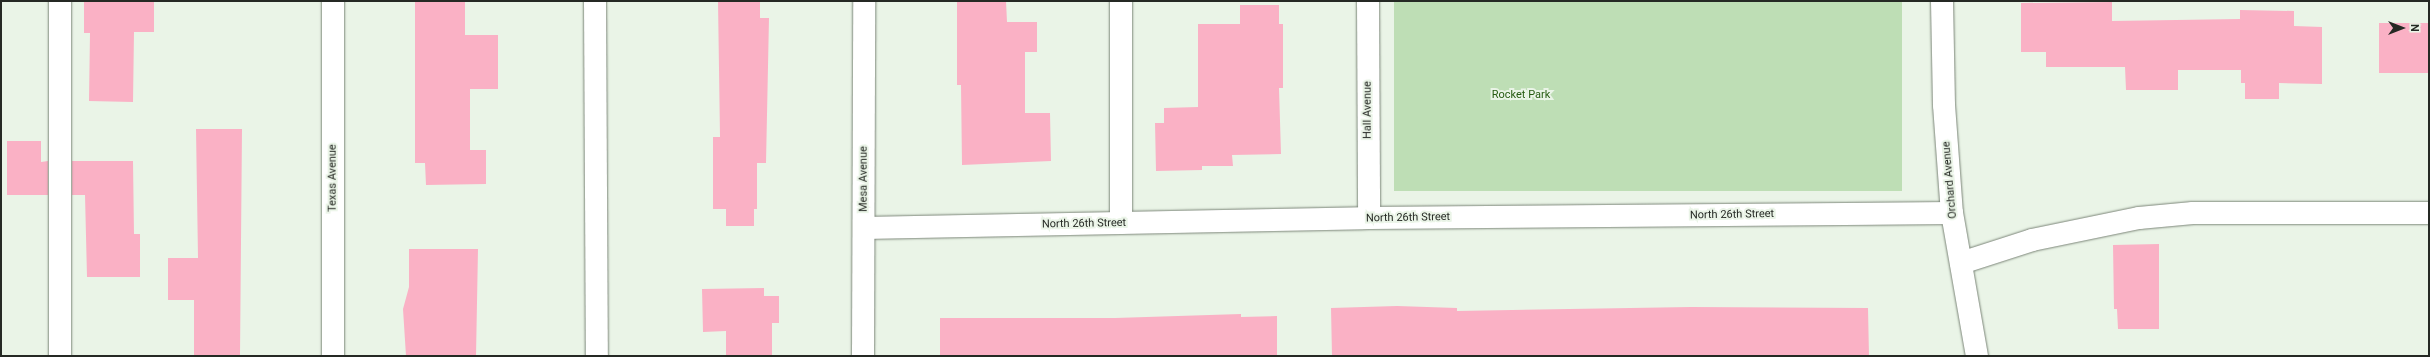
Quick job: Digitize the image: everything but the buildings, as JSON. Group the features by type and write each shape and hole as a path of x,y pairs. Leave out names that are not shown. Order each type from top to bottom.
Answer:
{"street":[{"path":"60,1 60,356"},
{"name":"Texas Avenue","path":"333,1 333,356"},
{"path":"595,1 596,356"},
{"name":"Mesa Avenue","path":"862,356 864,228 864,1"},
{"path":"1121,1 1121,223"},
{"name":"Hall Avenue","path":"1368,1 1369,218"},
{"name":"Orchard Avenue","path":"1942,1 1944,105 1952,213 1977,356"},
{"name":"North 26th Street","path":"864,228 1369,218 1952,213"},
{"path":"1960,263 2032,240 2139,218 2193,213 2429,213"}],"green space":[{"name":"Rocket Park","path":"1394,1 1902,1 1902,191 1394,191"}]}
